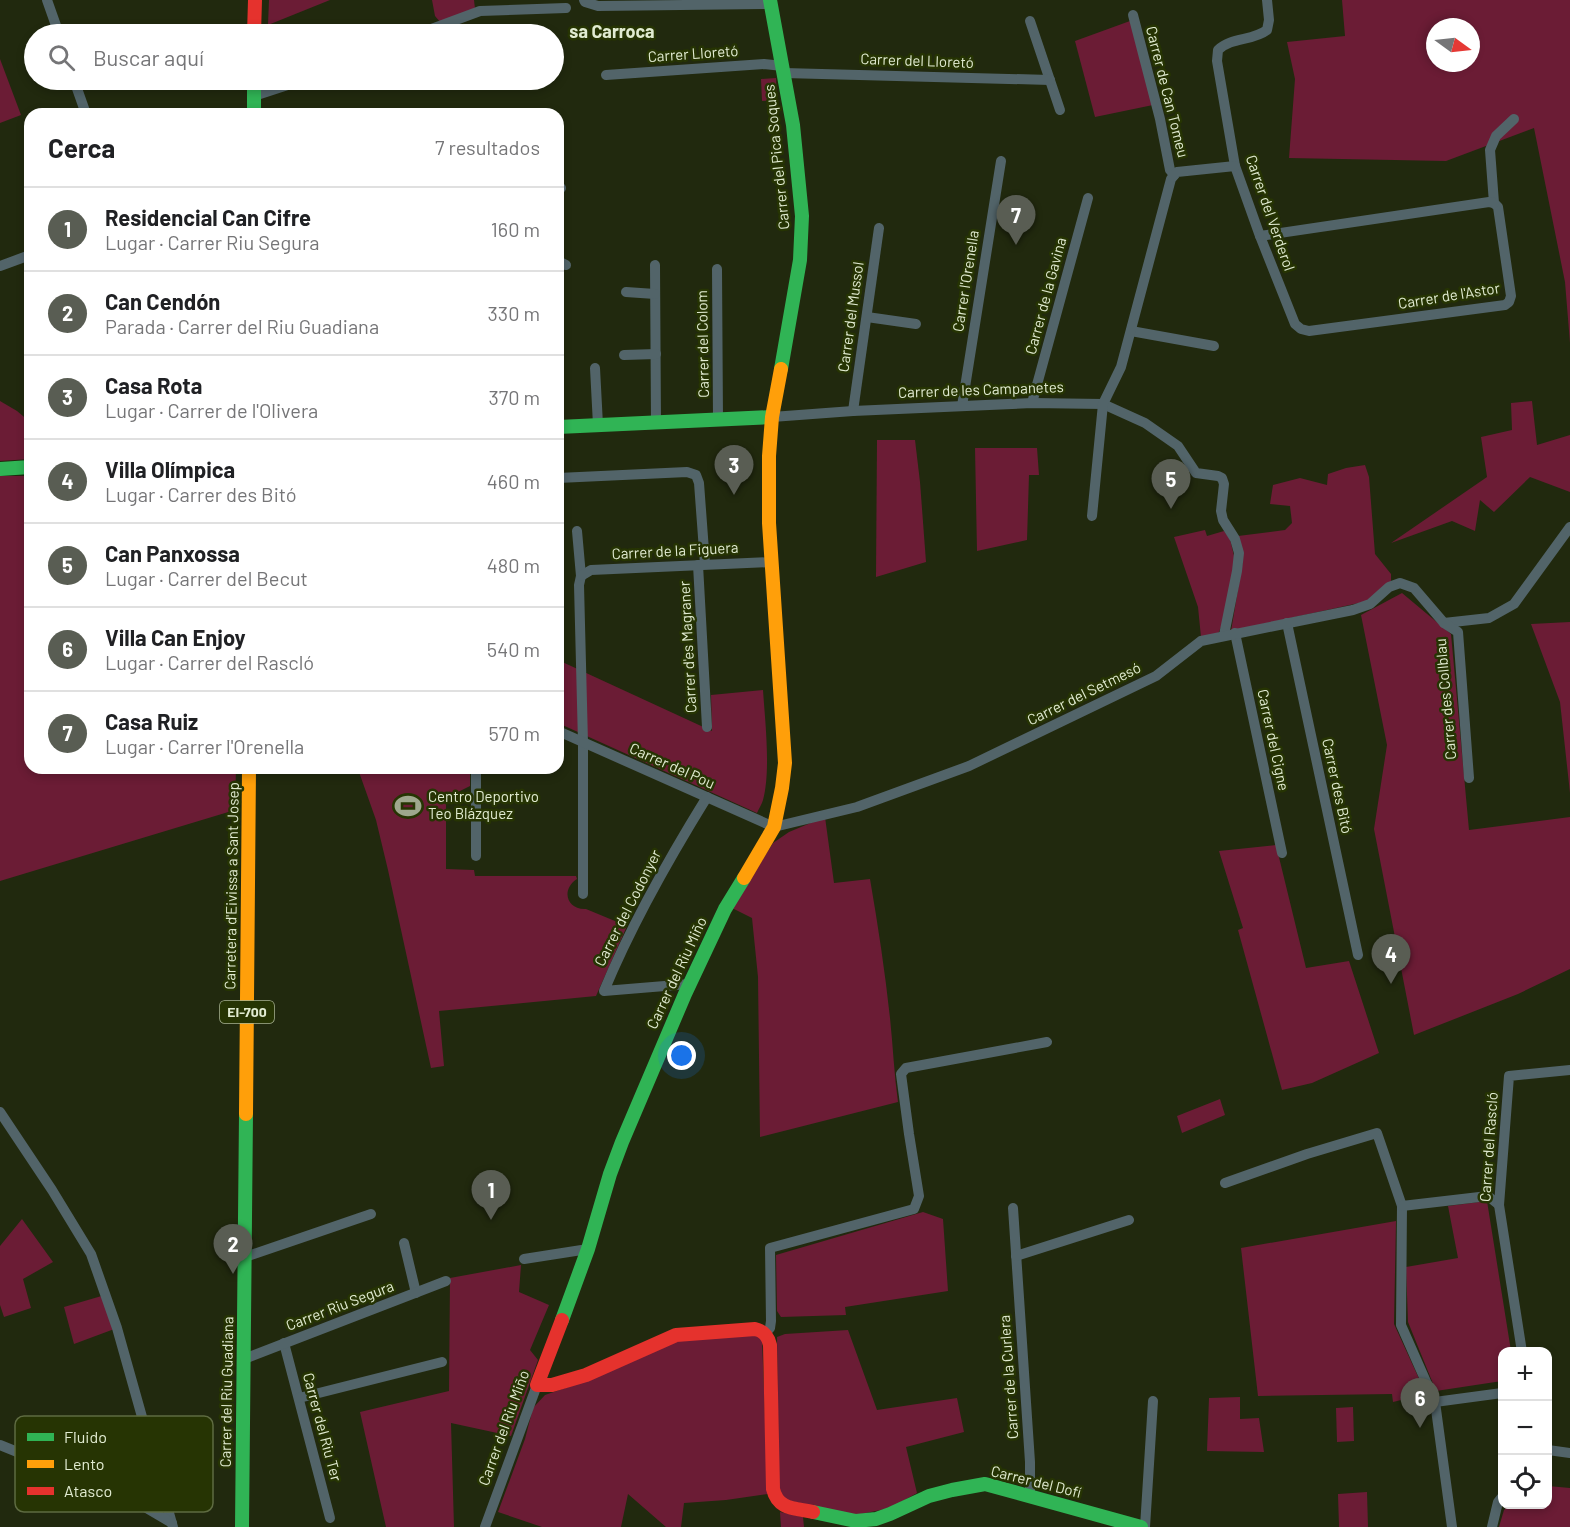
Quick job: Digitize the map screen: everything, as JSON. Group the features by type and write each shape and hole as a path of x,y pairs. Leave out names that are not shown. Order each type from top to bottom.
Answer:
{"street":[{"path":"46,0 55,24"},
{"path":"254,24 255,0"},
{"path":"584,0 598,6 625,3 770,2"},
{"name":"Carrer del Verderol","path":"1267,0 1269,20 1267,30 1262,34 1223,45 1218,50 1217,61 1235,166 1295,324"},
{"name":"Carrer del Pica Soques","path":"770,2 793,125 802,216 800,260 772,417"},
{"path":"445,24 480,11 566,8"},
{"name":"Carrer de Can Tomeu","path":"1133,15 1160,119 1170,170 1174,175"},
{"path":"1030,21 1060,110"},
{"name":"Carrer Lloretó","path":"606,75 764,64 784,69"},
{"name":"Carrer del Lloretó","path":"784,69 1050,80"},
{"path":"78,90 84,108"},
{"path":"254,90 254,108"},
{"path":"254,96 272,90"},
{"name":"Carrer de l'Astor","path":"1295,324 1309,331 1505,305 1509,302 1511,296 1498,207 1494,203 1490,150 1496,136 1514,119"},
{"name":"Carrer l'Orenella","path":"962,406 1001,161"},
{"path":"1092,516 1103,404 1121,367 1171,179 1177,172 1235,166"},
{"name":"Carrer de la Gavina","path":"1032,403 1088,198"},
{"path":"1260,236 1494,203"},
{"name":"Carrer del Mussol","path":"853,411 879,228"},
{"path":"0,266 24,257"},
{"path":"655,266 656,423"},
{"name":"Carrer del Colom","path":"717,269 718,420"},
{"path":"626,292 655,294"},
{"path":"867,317 916,324"},
{"path":"1131,331 1214,346"},
{"path":"624,355 656,354"},
{"path":"595,368 598,425"},
{"name":"Carrer de les Campanetes","path":"564,427 1032,403 1103,404"},
{"path":"1103,404 1145,423 1178,446 1196,473 1222,478 1224,484 1221,511 1223,520 1235,539 1239,553 1229,634"},
{"name":"Carrer del Riu Miño","path":"485,1527 588,1249 622,1142 689,984 725,909 774,827 785,763 769,514 772,417"},
{"path":"0,469 24,467"},
{"name":"Carrer d'es Magraner","path":"564,478 687,472 696,475 699,483 707,727"},
{"path":"1444,622 1489,618 1514,604 1570,527"},
{"path":"577,531 581,576 579,585 583,743 583,894"},
{"name":"Carrer de la Figuera","path":"581,576 591,570 772,562"},
{"name":"Carrer del Setmesó","path":"774,827 857,807 969,766 1156,676 1200,641 1348,611 1370,604 1389,587 1400,583 1414,588 1444,622"},
{"name":"Carrer des Collblau","path":"1444,622 1458,632 1468,778"},
{"name":"Carrer des Bitó","path":"1287,623 1358,955"},
{"name":"Carrer del Cigne","path":"1229,634 1282,853"},
{"name":"Carrer del Pou","path":"564,734 774,827"},
{"name":"Carretera d'Eivissa a Sant Josep","path":"245,1257 249,774"},
{"path":"476,774 476,856"},
{"name":"Carrer del Codonyer","path":"689,984 604,991 645,902 707,797"},
{"name":"Carrer del Dofí","path":"1047,1042 906,1068 902,1074 909,1134 920,1196 914,1209 770,1248 771,1322 770,1328 765,1333 770,1345 773,1489 775,1498 790,1509 855,1524 888,1516 923,1498 985,1484 1143,1527"},
{"name":"Carrer del Rascló","path":"1521,1347 1499,1205 1509,1077 1570,1070"},
{"path":"0,1112 91,1254 117,1328 142,1416"},
{"path":"1225,1183 1307,1154 1377,1133 1402,1206 1401,1325 1435,1402 1452,1527"},
{"path":"1402,1206 1488,1196 1499,1205"},
{"name":"Carrer de la Curlera","path":"1013,1208 1030,1462 1030,1496"},
{"path":"245,1257 371,1214"},
{"path":"1016,1256 1129,1220"},
{"path":"404,1244 416,1293"},
{"path":"524,1259 588,1249"},
{"name":"Carrer del Riu Guadiana","path":"242,1527 245,1257"},
{"name":"Carrer Riu Segura","path":"244,1359 446,1281"},
{"path":"537,1385 552,1384 586,1375 676,1335 755,1329 765,1333"},
{"name":"Carrer del Riu Ter","path":"285,1343 330,1518"},
{"path":"299,1398 442,1362"},
{"path":"1435,1402 1498,1394"},
{"path":"1143,1527 1153,1401"},
{"path":"0,1444 15,1450"},
{"path":"1552,1451 1570,1453"},
{"path":"1492,1527 1498,1502"},
{"path":"152,1512 173,1525"}],"shaded area":[{"path":"269,0 330,0 270,24 268,24"},
{"path":"432,0 474,0 475,9 441,23 435,16"},
{"path":"1342,0 1570,0 1570,343 1565,282 1534,128 1446,161 1289,158 1295,79 1287,42 1345,36"},
{"path":"1130,21 1153,105 1095,117 1075,41"},
{"path":"0,59 21,115 0,123"},
{"path":"776,78 777,100 762,101 761,79"},
{"path":"0,401 24,417 24,459 0,461"},
{"path":"1532,401 1537,445 1570,435 1570,492 1530,477 1494,512 1480,500 1475,531 1452,521 1391,543 1487,477 1481,437 1512,430 1511,403"},
{"path":"877,440 915,440 926,562 876,577"},
{"path":"975,448 1037,448 1039,475 1029,475 1027,540 977,551"},
{"path":"1365,465 1369,477 1375,554 1391,574 1391,581 1368,601 1231,631 1243,560 1238,536 1285,530 1292,523 1290,506 1270,504 1273,485 1300,478 1327,485 1328,474"},
{"path":"0,476 24,476 24,774 236,774 235,810 0,881"},
{"path":"1205,530 1207,536 1224,531 1230,539 1235,560 1225,618 1218,634 1201,637 1198,607 1174,537"},
{"path":"1402,593 1451,634 1469,830 1570,817 1570,969 1518,994 1414,1035 1374,829 1387,745 1361,615"},
{"path":"1570,622 1570,793 1560,702 1531,624"},
{"path":"564,663 712,731 711,695 763,690 767,775 763,800 757,813 564,726"},
{"path":"360,774 470,774 470,786 456,793 446,793 446,869 474,870 475,876 576,876 577,879 569,888 570,903 627,926 596,996 439,1011 444,1066 431,1068 376,820"},
{"path":"825,817 834,883 870,879 886,983 898,1102 760,1137 758,977 752,918 732,908 773,843 789,832"},
{"path":"1276,845 1306,968 1349,961 1379,1053 1312,1083 1282,1090 1238,930 1243,928 1219,851"},
{"path":"1220,1099 1225,1115 1182,1133 1177,1116"},
{"path":"1487,1201 1510,1347 1498,1347 1498,1382 1436,1391 1408,1322 1406,1267 1458,1258 1448,1206"},
{"path":"923,1212 943,1219 948,1291 845,1307 846,1315 781,1317 777,1311 776,1255"},
{"path":"22,1219 53,1262 23,1279 31,1308 4,1317 0,1305 0,1246"},
{"path":"1396,1221 1394,1324 1426,1394 1393,1402 1392,1394 1258,1396 1241,1248"},
{"path":"521,1265 519,1292 549,1305 530,1350 538,1360 511,1436 451,1423 454,1527 386,1527 360,1412 449,1391 450,1278"},
{"path":"105,1295 117,1328 74,1344 64,1307"},
{"path":"848,1330 877,1410 957,1398 964,1432 906,1447 917,1493 890,1508 856,1515 786,1500 781,1495 779,1486 777,1337 785,1334"},
{"path":"752,1334 762,1339 768,1494 684,1503 681,1527 666,1527 628,1494 621,1527 542,1527 498,1512 525,1439 533,1408 545,1395 583,1382 678,1339"},
{"path":"1240,1397 1240,1419 1259,1418 1264,1452 1207,1451 1209,1398"},
{"path":"1353,1407 1354,1441 1337,1442 1336,1408"},
{"path":"1552,1486 1570,1488 1570,1527 1499,1527 1504,1510 1552,1509"},
{"path":"1367,1492 1368,1527 1339,1527 1338,1494"},
{"path":"780,1512 803,1517 804,1527 781,1527"}],"traffic: fast":[{"path":"770,0 793,125 802,216 800,260 781,369"},
{"path":"254,90 254,108"},
{"path":"564,427 772,417"},
{"path":"0,469 24,467"},
{"path":"562,1320 588,1249 622,1142 685,994 725,909 744,878"},
{"path":"242,1527 246,1114"},
{"path":"813,1512 856,1521 876,1519 929,1496 985,1484 1141,1527"}],"traffic: slow":[{"path":"744,878 774,827 785,763 769,523 769,456 772,417 781,369"},
{"path":"246,1114 249,774"}],"traffic: jam":[{"path":"254,24 255,0"},
{"path":"562,1320 537,1385 552,1385 586,1375 676,1335 755,1329 763,1333 770,1345 773,1489 779,1501 788,1507 813,1512"}],"place":[{"name":"Casa Ruiz","path":"1016,245"},
{"name":"Casa Rota","path":"734,495"},
{"name":"Can Panxossa","path":"1171,509"},
{"name":"Centro Deportivo Teo Blázquez","path":"408,806"},
{"name":"Villa Olímpica","path":"1391,984"},
{"name":"Residencial Can Cifre","path":"491,1220"},
{"name":"Can Cendón","path":"233,1274"},
{"name":"Villa Can Enjoy","path":"1420,1428"}],"district":[{"name":"sa Carroca","path":"612,32"}]}
